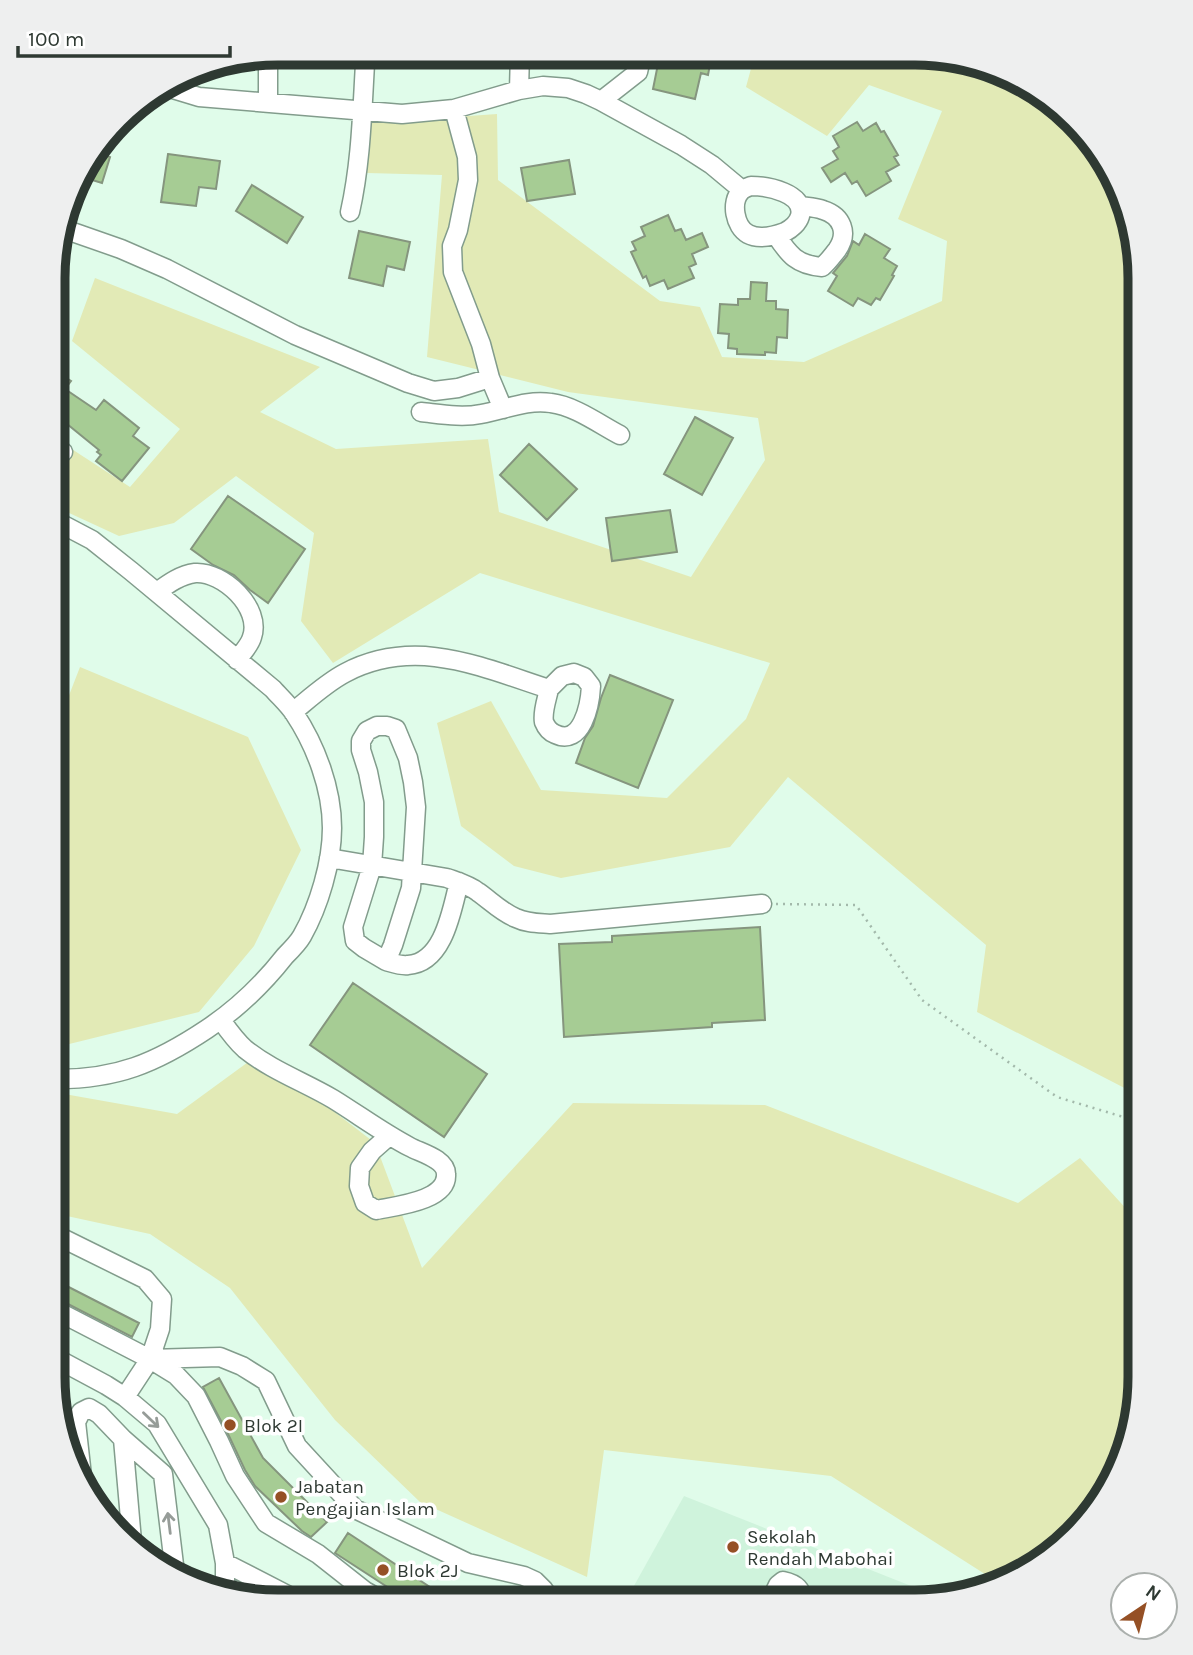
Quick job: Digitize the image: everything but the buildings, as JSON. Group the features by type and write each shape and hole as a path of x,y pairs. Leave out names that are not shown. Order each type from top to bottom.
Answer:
{"street":[{"path":"268,65 268,103"},
{"path":"351,212 360,156 365,65"},
{"path":"519,90 520,65"},
{"path":"601,101 638,72 640,65"},
{"path":"177,90 199,97 402,114 454,109 519,90 543,86 568,89 601,101 681,145 712,165 742,190"},
{"path":"454,109 467,157 468,180 452,247 453,272 503,410"},
{"path":"751,186 763,186 793,197 800,206 800,216 796,224 776,235 760,238 747,234 738,223 735,209 742,190 751,186"},
{"path":"776,235 787,253 798,261 822,267 827,263 843,243 842,226 824,210 800,206"},
{"path":"71,230 167,269 295,335 408,383 434,391 458,388 490,378"},
{"path":"421,412 478,415 531,402 553,403 578,412 620,435"},
{"path":"65,526 92,540 273,689 293,712 313,748 328,790 332,828 329,858 318,900 301,937 274,971 244,1001 181,1046 142,1065 107,1075 65,1079"},
{"path":"157,592 178,578 195,573 213,576 239,594 249,608 254,624 252,639 237,660"},
{"path":"293,712 344,673 372,661 403,656 432,655 469,663 549,689"},
{"path":"387,961 411,888 416,807 408,758 396,729 377,726 367,731 361,741 361,750 374,802 374,837 372,866 353,927 355,941 387,961 397,964 410,965 422,961 433,952 442,938 459,882"},
{"path":"329,858 447,878 477,891 501,911 518,920 535,923 550,924 762,904"},
{"path":"221,1020 242,1046 260,1061 331,1098 389,1136 442,1163 447,1173 438,1192 428,1198 376,1210 365,1203 359,1186 360,1168 372,1151 389,1136"},
{"path":"65,1239 145,1279 162,1299 160,1329 149,1359 125,1397"},
{"path":"65,1315 176,1375 195,1396 235,1476 266,1522 318,1554 364,1590"},
{"path":"149,1359 220,1357 242,1366 266,1381 297,1446 355,1509 468,1563 524,1576 536,1581 544,1590"},
{"path":"65,1363 125,1397 157,1424 218,1525 225,1563 225,1584"},
{"path":"80,1455 76,1422 81,1412 89,1408 99,1414 163,1474 174,1563"},
{"path":"123,1439 131,1531"},
{"path":"163,1474 178,1460"},
{"path":"225,1563 278,1590"},
{"path":"776,1590 783,1581 793,1583 801,1590"}],"path":[{"path":"762,904 856,905 922,1000 1057,1097 1128,1118"}],"shaded area":[{"path":"752,65 916,65 957,69 984,76 1034,101 1075,137 1106,183 1117,209 1126,250 1128,277 1128,1090 977,1012 986,945 788,777 730,847 561,878 514,866 461,826 437,723 491,701 541,790 667,798 746,719 770,663 480,573 333,663 301,621 314,533 236,476 174,523 119,536 65,511 65,445 130,487 180,429 72,341 95,278 320,367 260,412 336,449 488,439 499,512 691,577 765,460 758,418 568,392 427,357 442,175 367,173 370,123 497,114 498,180 660,301 700,307 722,357 804,362 942,301 947,241 898,219 942,111 869,85 827,136 746,87"},
{"path":"80,667 248,737 301,850 254,946 199,1012 65,1045 65,706"},
{"path":"259,1054 375,1143 422,1268 573,1103 765,1105 1018,1203 1080,1158 1128,1211 1128,1391 1117,1446 1092,1496 1075,1518 1034,1554 989,1577 831,1476 604,1450 587,1577 420,1502 335,1420 230,1288 150,1234 65,1216 65,1094 177,1114"},
{"name":"Sekolah Rendah Mabohai","path":"684,1496 920,1590 916,1590 632,1590"}],"place":[{"name":"Blok 2I","path":"230,1425"},
{"name":"Jabatan Pengajian Islam","path":"281,1497"},
{"name":"Sekolah Rendah Mabohai","path":"733,1547"},
{"name":"Blok 2J","path":"383,1570"}]}
